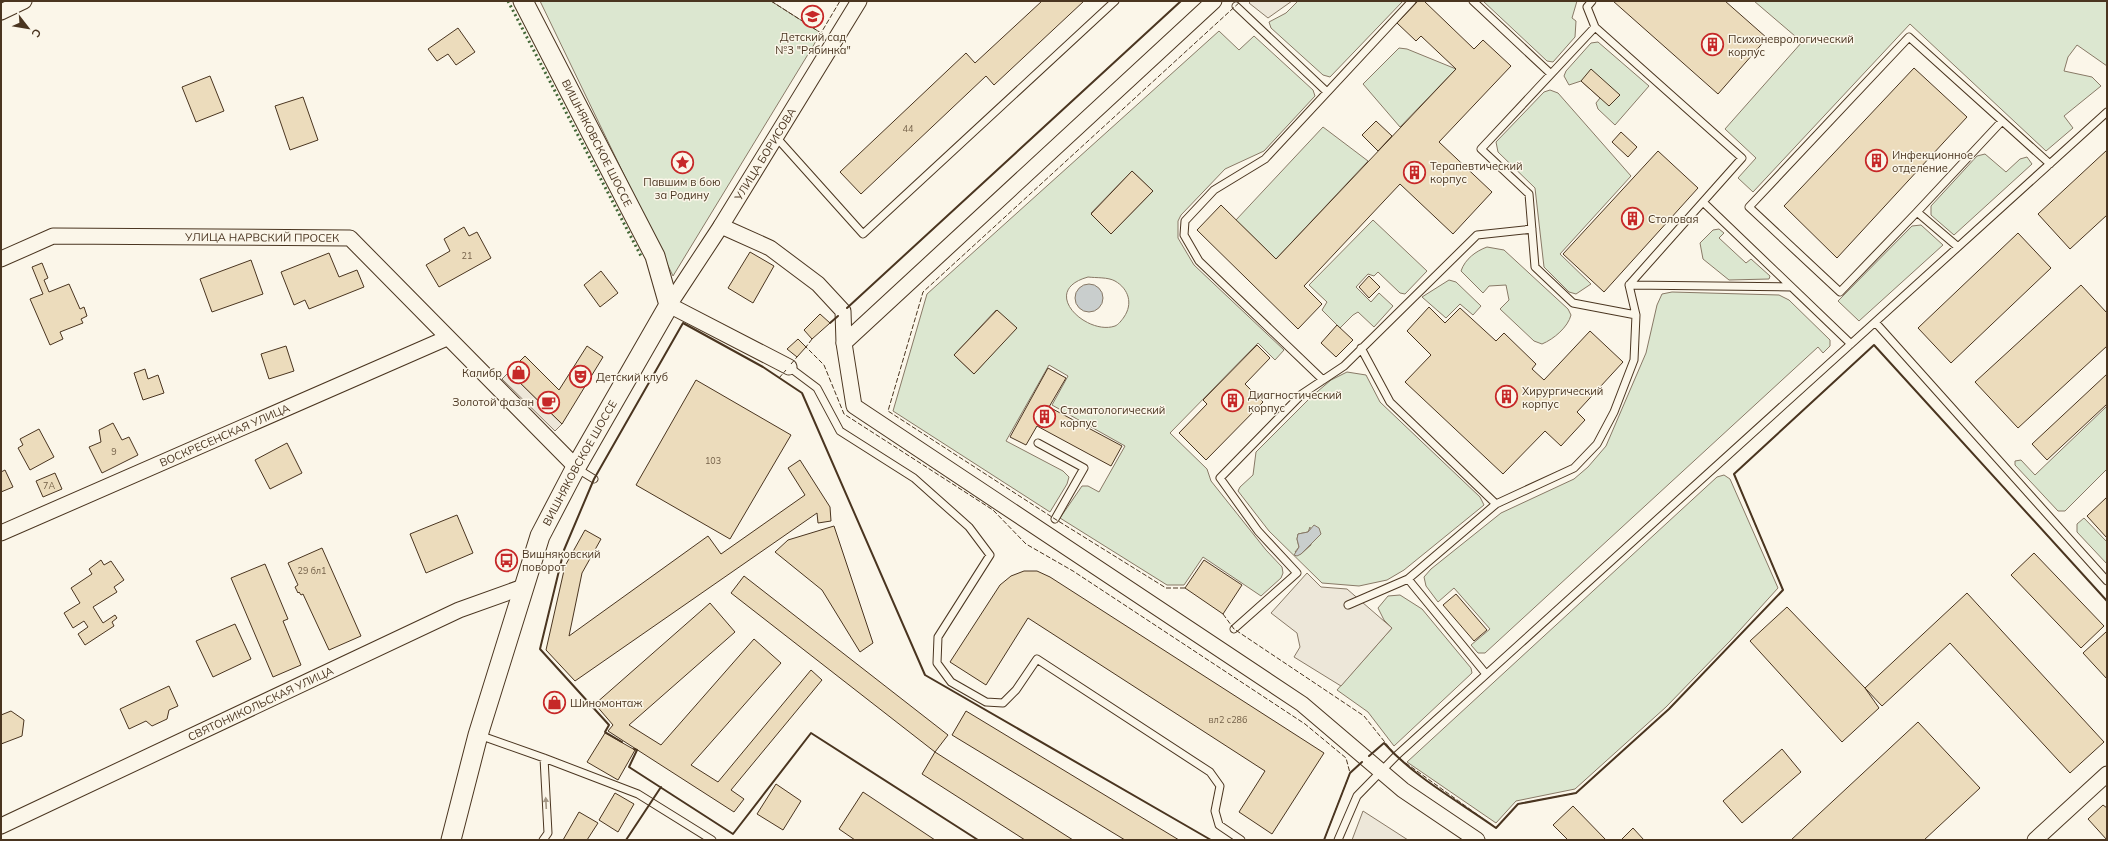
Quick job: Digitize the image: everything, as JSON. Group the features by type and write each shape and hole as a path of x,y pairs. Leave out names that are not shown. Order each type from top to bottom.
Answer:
{"street":[{"path":"1,12 24,1"},
{"name":"ВИШНЯКОВСКОЕ ШОССЕ","path":"451,840 478,735 540,536 576,467 669,306 655,256 523,1"},
{"name":"УЛИЦА БОРИСОВА","path":"669,306 721,226 859,1"},
{"path":"844,343 1214,1"},
{"path":"721,226 770,248 818,284 843,311 844,343 854,406 1302,704 1402,790 1477,840"},
{"name":"УЛИЦА НАРВСКИЙ ПРОСЕК","path":"1,259 53,236 350,238 447,338 576,467"},
{"path":"669,306 789,367"},
{"name":"ВОСКРЕСЕНСКАЯ УЛИЦА","path":"1,533 447,338"},
{"name":"СВЯТОНИКОЛЬСКАЯ УЛИЦА","path":"1,826 459,610 523,587"},
{"path":"2035,840 2107,774"}],"lane":[{"path":"776,137 863,234 1115,1"},
{"path":"1323,380 1199,261 1184,235 1185,220 1214,190 1265,159 1412,1"},
{"path":"1473,1 1551,74"},
{"path":"1592,1 1587,7 1595,27 1742,158 1629,285"},
{"path":"1236,6 1328,92"},
{"path":"1595,27 1481,149 1529,194 1535,267 1573,303 1636,315"},
{"path":"2002,121 1840,292 1749,207 1909,36 2050,164"},
{"path":"1338,840 1357,796 1380,771 2107,112"},
{"path":"1703,202 1851,344"},
{"path":"1917,212 1958,248"},
{"path":"1234,629 1297,573 1258,531 1220,478 1302,394 1344,366 1477,235 1532,229"},
{"path":"1629,285 1791,287"},
{"path":"1348,606 1408,579 1496,504 1574,468 1597,444 1614,412 1634,360 1636,315 1629,285"},
{"path":"1875,322 2107,581"},
{"path":"1361,348 1390,402 1496,504"},
{"path":"789,367 818,388 840,431 914,478 969,527 990,555 938,637 937,663 951,682 986,702 1003,702 1016,690 1037,659 1210,772 1220,786 1215,811 1219,826 1241,840"},
{"path":"1038,443 1084,468 1054,519"},
{"path":"576,467 594,479"},
{"path":"1408,579 1486,674"},
{"path":"478,735 544,758 638,794 712,840"},
{"path":"543,840 548,834 544,758"}],"green space":[{"path":"540,1 771,1 821,33 673,276"},
{"path":"1298,1 1403,1 1330,77 1323,75 1271,28 1269,22 1286,13"},
{"path":"1483,1 1577,1 1572,18 1576,21 1575,37 1553,62 1547,61"},
{"path":"1754,1 2107,1 2107,66 2077,45 2068,57 2064,71 2092,77 2101,86 2064,116 2073,128 2046,151 1910,24 1753,192 1738,178 1756,158 1725,129 1802,42"},
{"path":"1219,31 1239,50 1254,36 1313,90 1315,96 1264,151 1225,169 1181,215 1178,221 1178,238 1194,265 1284,350 1275,360 1258,343 1170,433 1207,469 1211,481 1266,550 1282,567 1283,573 1281,578 1261,596 1203,557 1184,585 1167,585 1060,518 1082,486 1088,486 1099,492 1125,446 1052,405 1068,376 1049,365 1006,441 1063,471 1069,477 1067,484 1050,512 893,411 927,294","holes":["1132,171 1153,191 1111,234 1091,213","1088,277 1105,278 1115,281 1124,288 1128,297 1129,302 1127,312 1115,326 1104,327 1092,325 1081,319 1072,310 1067,301 1067,292 1074,284","996,310 1016,328 974,374 954,355"]},
{"path":"1598,42 1649,86 1615,125 1598,109 1596,103 1600,98 1581,81 1569,85 1564,76 1566,71 1591,43"},
{"path":"1399,48 1407,49 1456,69 1400,127 1363,84"},
{"path":"1550,90 1558,93 1631,176 1560,254 1591,284 1576,294 1569,292 1544,267 1535,188 1498,152 1496,142 1544,92"},
{"path":"1323,127 1368,161 1276,259 1236,220"},
{"path":"1985,154 2006,172 2020,159 2027,157 2032,164 1954,235 1931,215 1931,206 1977,156"},
{"path":"1373,220 1427,271 1405,294 1400,293 1378,272 1374,276 1368,274 1356,287 1371,302 1379,293 1393,306 1374,327 1358,312 1340,328 1322,310 1327,302 1309,285"},
{"path":"1921,225 1943,245 1859,321 1838,301 1912,226"},
{"path":"1719,229 1724,233 1719,238 1746,263 1751,259 1770,276 1769,279 1729,280 1703,259 1700,243 1713,230"},
{"path":"1487,247 1504,250 1568,309 1571,315 1567,324 1556,336 1542,344 1534,341 1500,309 1509,300 1506,285 1489,286 1483,293 1461,271 1471,256"},
{"path":"1449,280 1456,282 1481,306 1473,315 1460,304 1446,318 1422,297"},
{"path":"1672,292 1779,295 1789,300 1830,340 1830,346 1823,353 1818,347 1485,653 1478,653 1471,645 1490,629 1454,588 1438,602 1426,586 1424,577 1431,569 1501,513 1574,479 1588,467 1606,446 1646,353 1657,305 1662,294"},
{"path":"1347,372 1366,375 1380,402 1480,497 1484,505 1404,570 1387,580 1359,586 1322,583 1269,531 1238,491 1240,487 1253,475 1256,452 1311,397 1331,380","holes":["1310,527 1311,545 1301,554 1295,552 1299,547 1297,539 1298,534 1308,532"]},
{"path":"2107,406 2107,469 2065,511 2058,511 2015,465 2015,461 2021,460 2035,475"},
{"path":"1724,475 1730,479 1778,588 1730,641 1666,707 1575,789 1516,801 1496,823 1407,762 1717,477"},
{"path":"2084,518 2107,542 2107,564 2077,532 2077,524"},
{"path":"1400,595 1422,609 1471,668 1472,673 1394,746 1368,712 1337,690 1392,628 1384,620 1378,608 1388,596"}],"shaded area":[{"path":"1251,1 1292,1 1268,18 1249,3"},
{"path":"1089,284 1099,288 1103,298 1099,308 1089,312 1079,308 1075,298 1079,288"},
{"path":"509,372 562,424 555,431 502,379"},
{"path":"1314,525 1319,528 1321,534 1301,554 1297,556 1294,555 1299,547 1297,539 1298,534 1308,532"},
{"path":"1307,573 1321,587 1347,589 1392,628 1341,686 1294,657 1300,647 1297,633 1271,613"},
{"path":"1363,811 1408,840 1352,840"}],"building":[{"path":"1042,1 1084,1 994,85 986,76 861,194 840,172 966,53 975,63"},
{"name":"Терапевтический корпус","path":"1418,1 1424,1 1474,49 1483,40 1511,66 1439,142 1492,192 1453,234 1400,184 1304,286 1322,304 1298,329 1197,230 1221,205 1276,259 1456,69 1421,36 1416,41 1397,23"},
{"name":"Психоневрологический корпус","path":"1613,1 1725,1 1767,38 1718,94"},
{"path":"458,28 475,52 456,65 448,54 437,61 428,49"},
{"name":"Инфекционное отделение","path":"1914,68 1967,117 1837,258 1784,206"},
{"path":"1591,69 1620,95 1609,106 1581,81"},
{"path":"210,76 224,111 196,122 182,87"},
{"path":"303,97 318,140 290,150 275,106"},
{"path":"1376,121 1392,136 1378,151 1362,135"},
{"path":"1621,132 1637,147 1628,157 1612,142"},
{"path":"2107,150 2107,215 2070,249 2038,214"},
{"name":"Столовая","path":"1658,151 1698,188 1604,292 1563,254"},
{"path":"1132,171 1153,191 1111,234 1091,214"},
{"path":"464,227 469,236 477,232 491,258 439,287 426,265 450,251 444,239"},
{"path":"2018,233 2051,268 1951,363 1918,328"},
{"path":"750,252 774,266 753,303 728,288"},
{"path":"329,253 339,277 357,270 364,287 309,309 305,300 294,305 281,272"},
{"path":"251,260 263,294 212,312 200,279"},
{"path":"42,263 48,278 44,280 49,292 69,284 80,309 84,307 87,316 81,319 83,323 60,332 63,339 50,345 30,299 43,294 32,267"},
{"path":"601,271 618,293 600,307 584,285"},
{"path":"1369,276 1380,287 1369,298 1359,287"},
{"path":"2081,285 2107,313 2107,346 2018,428 1975,382"},
{"name":"Хирургический корпус","path":"1429,307 1445,323 1460,308 1496,341 1504,333 1536,364 1532,369 1544,380 1590,331 1623,362 1577,412 1585,420 1561,446 1545,431 1503,474 1405,382 1431,355 1407,331"},
{"path":"997,310 1017,328 974,374 954,355"},
{"path":"820,314 830,323 812,339 804,330"},
{"path":"1337,325 1353,340 1336,357 1321,343"},
{"path":"798,339 806,347 797,357 787,349"},
{"name":"Диагностический корпус","path":"1257,345 1270,358 1245,384 1263,402 1206,460 1179,433 1207,404 1203,400"},
{"path":"286,346 294,371 269,379 261,354"},
{"path":"587,346 603,357 562,424 509,372 525,356 559,390"},
{"name":"Стоматологический корпус","path":"1048,368 1066,378 1049,407 1122,446 1111,466 1037,426 1026,445 1010,437"},
{"path":"145,369 148,379 158,375 164,393 143,400 134,373"},
{"path":"2107,374 2107,404 2047,460 2032,444"},
{"path":"696,380 791,435 730,539 636,485"},
{"path":"113,423 122,440 129,437 138,455 102,473 89,447 101,442 99,430"},
{"path":"39,429 54,457 30,470 18,448 23,445 20,439"},
{"path":"287,443 302,473 270,489 255,460"},
{"path":"800,460 830,507 831,521 818,523 817,513 575,681 546,650 565,566 585,530 601,539 582,573 569,636 708,536 721,554 805,495 788,468"},
{"path":"5,470 13,487 1,492 1,472"},
{"path":"55,473 62,489 43,497 36,481"},
{"path":"2107,497 2107,538 2087,516"},
{"path":"457,515 473,553 426,573 410,534"},
{"path":"834,526 873,643 860,652 822,590 775,552 788,540"},
{"path":"322,548 361,636 329,650 303,594 301,595 299,592 298,593 295,587 298,585 288,563"},
{"path":"2034,553 2104,626 2081,648 2011,575"},
{"path":"101,560 104,565 111,561 124,580 114,587 117,592 93,607 103,623 115,615 117,618 112,622 114,626 85,645 78,634 88,627 84,621 73,628 64,613 80,603 71,588 92,574 89,569"},
{"path":"1204,560 1242,585 1223,614 1185,588"},
{"path":"265,564 288,619 283,621 301,665 273,677 231,578"},
{"path":"1024,571 1037,571 1050,577 1324,753 1272,834 1239,812 1265,771 1028,618 986,685 950,662 1000,585 1011,576"},
{"path":"744,576 948,735 935,752 731,593"},
{"path":"1967,593 2104,742 2070,773 1950,643 1882,706 1865,688"},
{"path":"1456,594 1487,630 1474,641 1443,605"},
{"path":"710,603 735,632 629,725 661,745 754,639 781,663 691,765 718,782 811,670 822,680 731,790 744,799 734,812 608,731 613,725 595,704"},
{"path":"1787,607 1865,688 1879,708 1842,742 1750,641"},
{"path":"235,624 251,659 213,677 196,641"},
{"path":"2106,632 2107,633 2107,679 2083,653"},
{"path":"169,686 178,706 169,710 167,719 152,726 146,721 129,729 120,709"},
{"path":"11,711 24,720 22,736 1,744 1,715"},
{"path":"966,711 1179,840 1125,840 952,735"},
{"path":"1918,722 1980,788 1924,840 1791,840"},
{"path":"605,733 635,750 618,780 587,762"},
{"path":"1782,749 1801,772 1742,823 1723,801"},
{"path":"935,752 1073,840 1025,840 922,774"},
{"path":"776,784 801,801 783,830 757,814"},
{"path":"863,792 935,840 855,840 839,829"},
{"path":"615,793 634,804 618,832 599,820"},
{"path":"2103,805 2107,808 2107,840 2088,819"},
{"path":"1573,806 1606,840 1568,840 1553,825"},
{"path":"579,812 598,823 587,840 563,840"},
{"path":"1633,828 1644,840 1621,840"}],"hedge":[{"path":"508,1 642,258"}],"fence":[{"path":"771,1 821,33 840,1"},
{"path":"1185,588 1166,588 1055,519 888,411 923,292 1241,1"},
{"path":"812,339 806,347 824,365 844,414 993,510 1026,544 1073,571 1305,724 1346,758 1350,773 1324,840"},
{"path":"1223,614 1234,629 1364,716 1396,756 1496,828 1518,804 1576,793 1669,709 1783,590 1734,474 1874,345 2107,601"},
{"path":"791,364 797,357"},
{"path":"779,378 786,370"}],"wall":[{"path":"847,308 1181,1"},
{"path":"830,323 838,316"},
{"path":"622,742 605,732 609,725 540,649 564,550 594,479 683,323 763,367 802,393 925,675 1211,840"},
{"path":"1369,756 1384,743 1423,778 1496,828 1518,804 1576,793 1669,709 1783,590 1734,474 1874,345 2107,601"},
{"path":"634,749 637,750 629,767 733,834 811,733 978,840"},
{"path":"1324,840 1350,773 1362,762"},
{"path":"626,840 661,787"}],"place":[{"name":"Детский сад №3 \"Рябинка\"","path":"813,17"},
{"name":"Психоневрологический корпус","path":"1712,45"},
{"name":"Инфекционное отделение","path":"1876,161"},
{"name":"Павшим в бою за Родину","path":"682,162"},
{"name":"Терапевтический корпус","path":"1414,172"},
{"name":"Столовая","path":"1633,219"},
{"name":"Калибр","path":"518,373"},
{"name":"Детский клуб","path":"581,377"},
{"name":"Хирургический корпус","path":"1506,397"},
{"name":"Диагностический корпус","path":"1233,401"},
{"name":"Золотой фазан","path":"549,402"},
{"name":"Стоматологический корпус","path":"1044,416"},
{"name":"Вишняковский поворот","path":"506,560"},
{"name":"Шиномонтаж","path":"554,703"}]}
